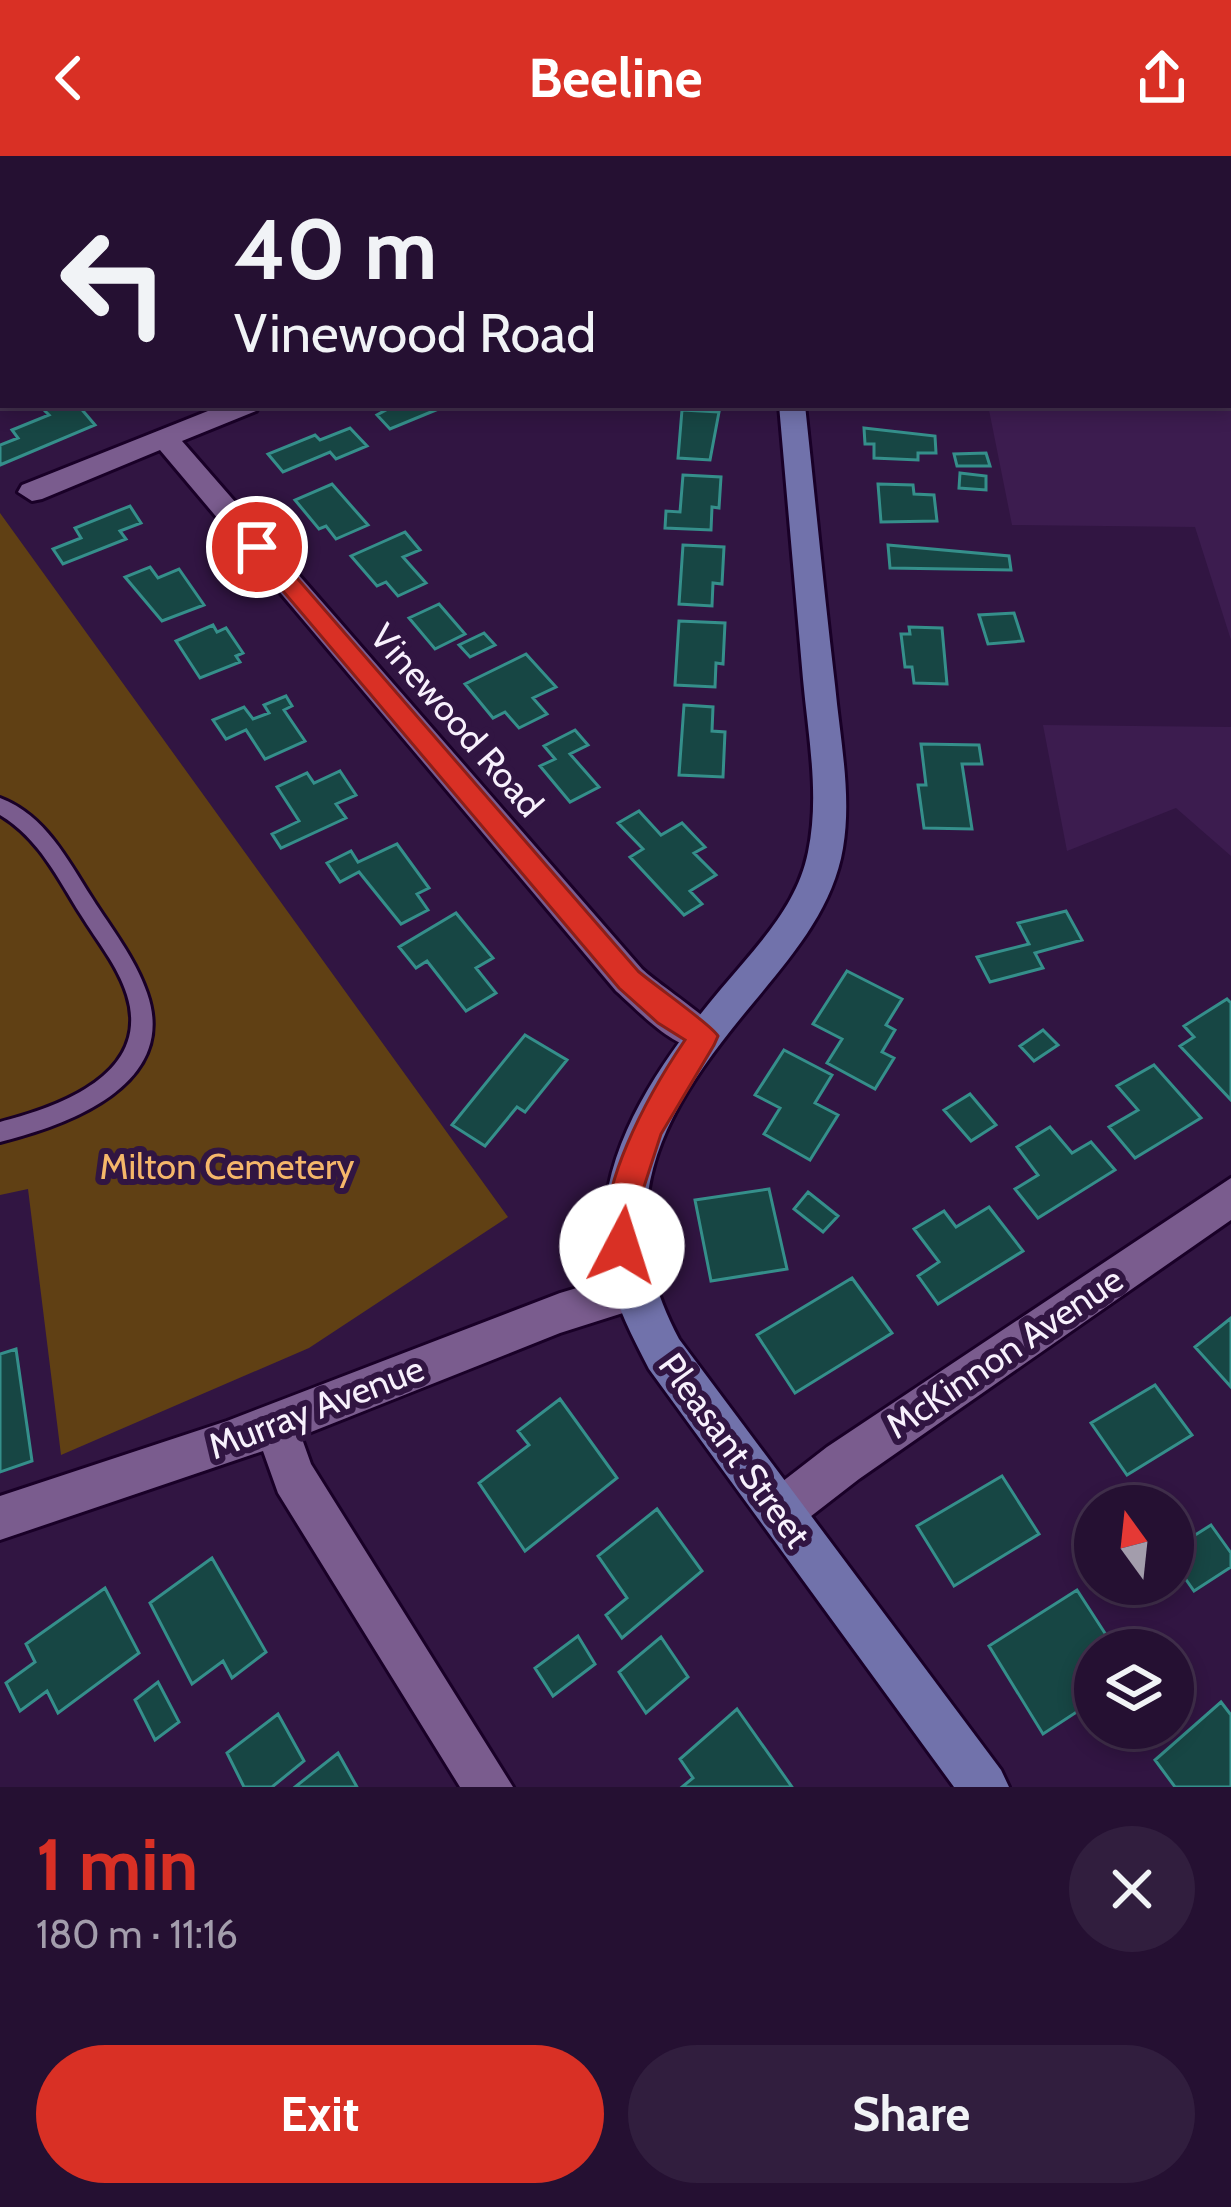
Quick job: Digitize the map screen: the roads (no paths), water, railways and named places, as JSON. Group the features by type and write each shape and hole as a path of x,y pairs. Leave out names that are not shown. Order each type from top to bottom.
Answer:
{"street":[{"path":"32,493 240,408"},
{"name":"Pleasant Street","path":"792,408 827,778 826,845 815,888 800,919 704,1036 670,1086 630,1177 622,1223 631,1292 664,1354 984,1787"},
{"name":"Vinewood Road","path":"164,439 628,980 668,1015 704,1036"},
{"name":"McKinnon Avenue","path":"781,1510 1231,1197"},
{"name":"Murray Avenue","path":"0,1518 275,1425 560,1313 631,1292"},
{"path":"275,1425 295,1477 488,1787"}],"lane":[{"path":"0,806 21,817 46,843 129,978 141,1010 127,1064 98,1095 54,1118 0,1132"}],"park label":[{"name":"Milton Cemetery","path":"227,1166"}]}
